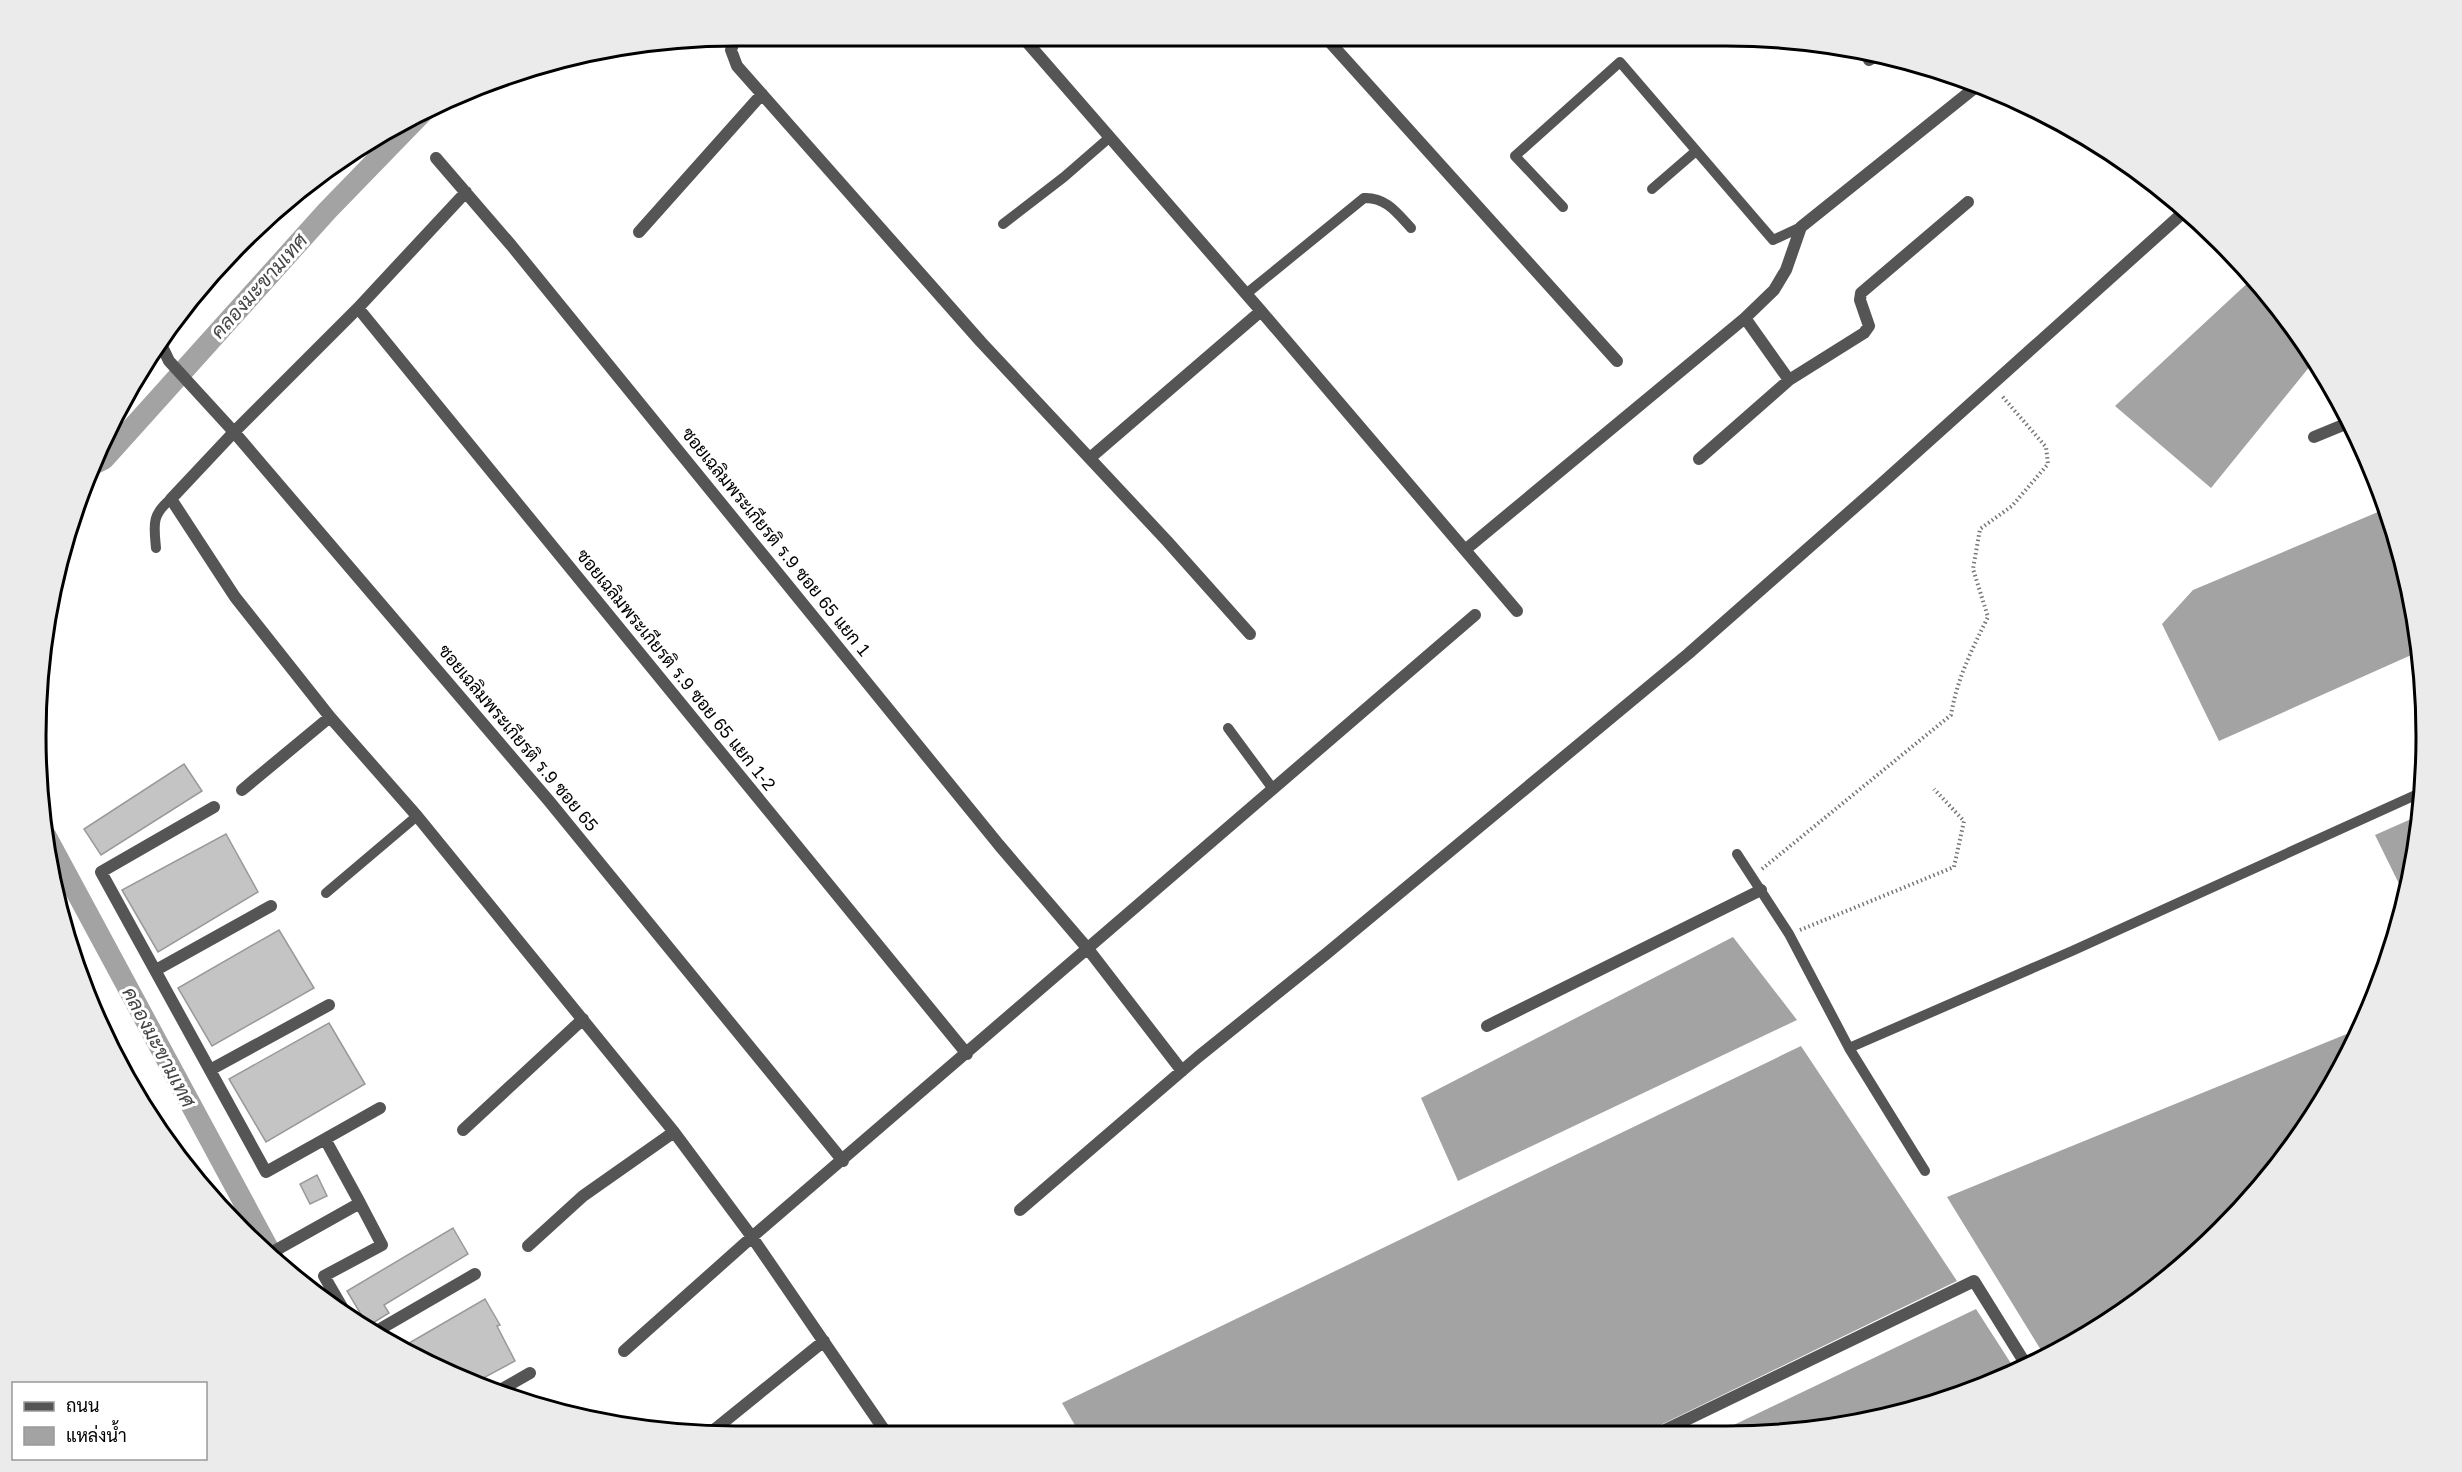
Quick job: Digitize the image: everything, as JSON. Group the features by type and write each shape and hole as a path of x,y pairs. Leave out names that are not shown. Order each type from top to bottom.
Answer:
{"street":[{"path":"732,47 737,66 981,342 1167,541 1250,634"},
{"path":"1032,47 1517,611"},
{"path":"1334,47 1617,361"},
{"path":"1465,550 1744,318 1774,290 1786,270 1800,227 1970,91"},
{"path":"639,232 762,94"},
{"name":"ซอยเฉลิมพระเกียรติ ร.9 ซอย 65 แยก 1","path":"436,158 512,245 999,845 1088,949 1182,1071"},
{"path":"466,192 358,308 234,432 171,499 235,597 330,717 417,816 674,1132 752,1237 882,1426"},
{"path":"1699,459 1789,380 1864,333 1869,326 1860,300 1861,293 1968,202"},
{"path":"1020,1210 1182,1071 1688,654 2179,216"},
{"name":"ซอยเฉลิมพระเกียรติ ร.9 ซอย 65 แยก 1-2","path":"358,308 967,1054"},
{"path":"1090,459 1261,311"},
{"path":"1744,318 1789,380"},
{"name":"ซอยเฉลิมพระเกียรติ ร.9 ซอย 65","path":"164,351 169,361 234,432 549,801 843,1161"},
{"path":"2314,437 2341,426"},
{"path":"624,1351 752,1237 1475,615"},
{"path":"242,790 330,717"},
{"path":"214,807 101,872 266,1172 380,1108"},
{"path":"1487,1026 1761,890"},
{"path":"156,970 271,906"},
{"path":"210,1070 329,1005"},
{"path":"463,1130 583,1019"},
{"path":"528,1246 583,1196 674,1132"},
{"path":"325,1139 382,1245 324,1276 336,1297"},
{"path":"277,1250 360,1203"},
{"path":"383,1328 476,1274"},
{"path":"1674,1426 1974,1281 2022,1358"},
{"path":"720,1425 824,1341"},
{"path":"507,1386 530,1373"}],"lane":[{"path":"1563,207 1515,156 1620,62 1773,240 1800,227"},
{"path":"1003,224 1064,177 1110,136"},
{"path":"1652,189 1696,151"},
{"path":"1246,294 1364,198 1376,198 1389,205 1411,228"},
{"path":"156,548 155,516 159,508 171,499"},
{"path":"1228,728 1273,789"},
{"path":"1849,1048 2083,946 2413,796"},
{"path":"326,893 417,816"},
{"path":"1737,854 1789,934 1849,1048 1925,1171"}],"path":[{"path":"1752,877 1951,715 1955,691 1988,617 1973,569 1980,529 2012,506 2049,464 2046,447 1992,384"},
{"path":"1789,934 1954,867 1964,820 1934,789"}],"water":[{"path":"2247,284 2273,316 2308,368 2211,488 2115,406"},
{"path":"2378,512 2402,601 2411,655 2219,741 2162,624 2193,590"},
{"path":"2411,819 2399,884 2375,835"},
{"path":"1733,937 1797,1020 1458,1181 1421,1098"},
{"path":"2347,1034 2323,1081 2299,1119 2273,1156 2214,1224 2146,1283 2071,1333 2040,1349 1947,1197"},
{"path":"1801,1046 1957,1281 1658,1426 1075,1426 1062,1403"},
{"path":"1976,1309 2011,1363 1948,1389 1861,1412 1816,1420 1732,1426"}],"building":[{"path":"184,764 202,791 101,855 84,829"},
{"path":"226,834 258,892 158,952 122,890"},
{"path":"279,930 314,988 212,1046 178,988"},
{"path":"329,1023 365,1084 266,1142 229,1079"},
{"path":"317,1175 327,1196 310,1204 300,1184"},
{"path":"453,1228 468,1254 384,1305 389,1313 374,1322 361,1314 347,1291"},
{"path":"485,1299 500,1325 497,1326 515,1361 484,1378 410,1343"}],"waterway":[{"name":"คลองมะขามเทศ","path":"106,457 327,211 403,133"},
{"name":"คลองมะขามเทศ","path":"58,858 262,1237"}]}
